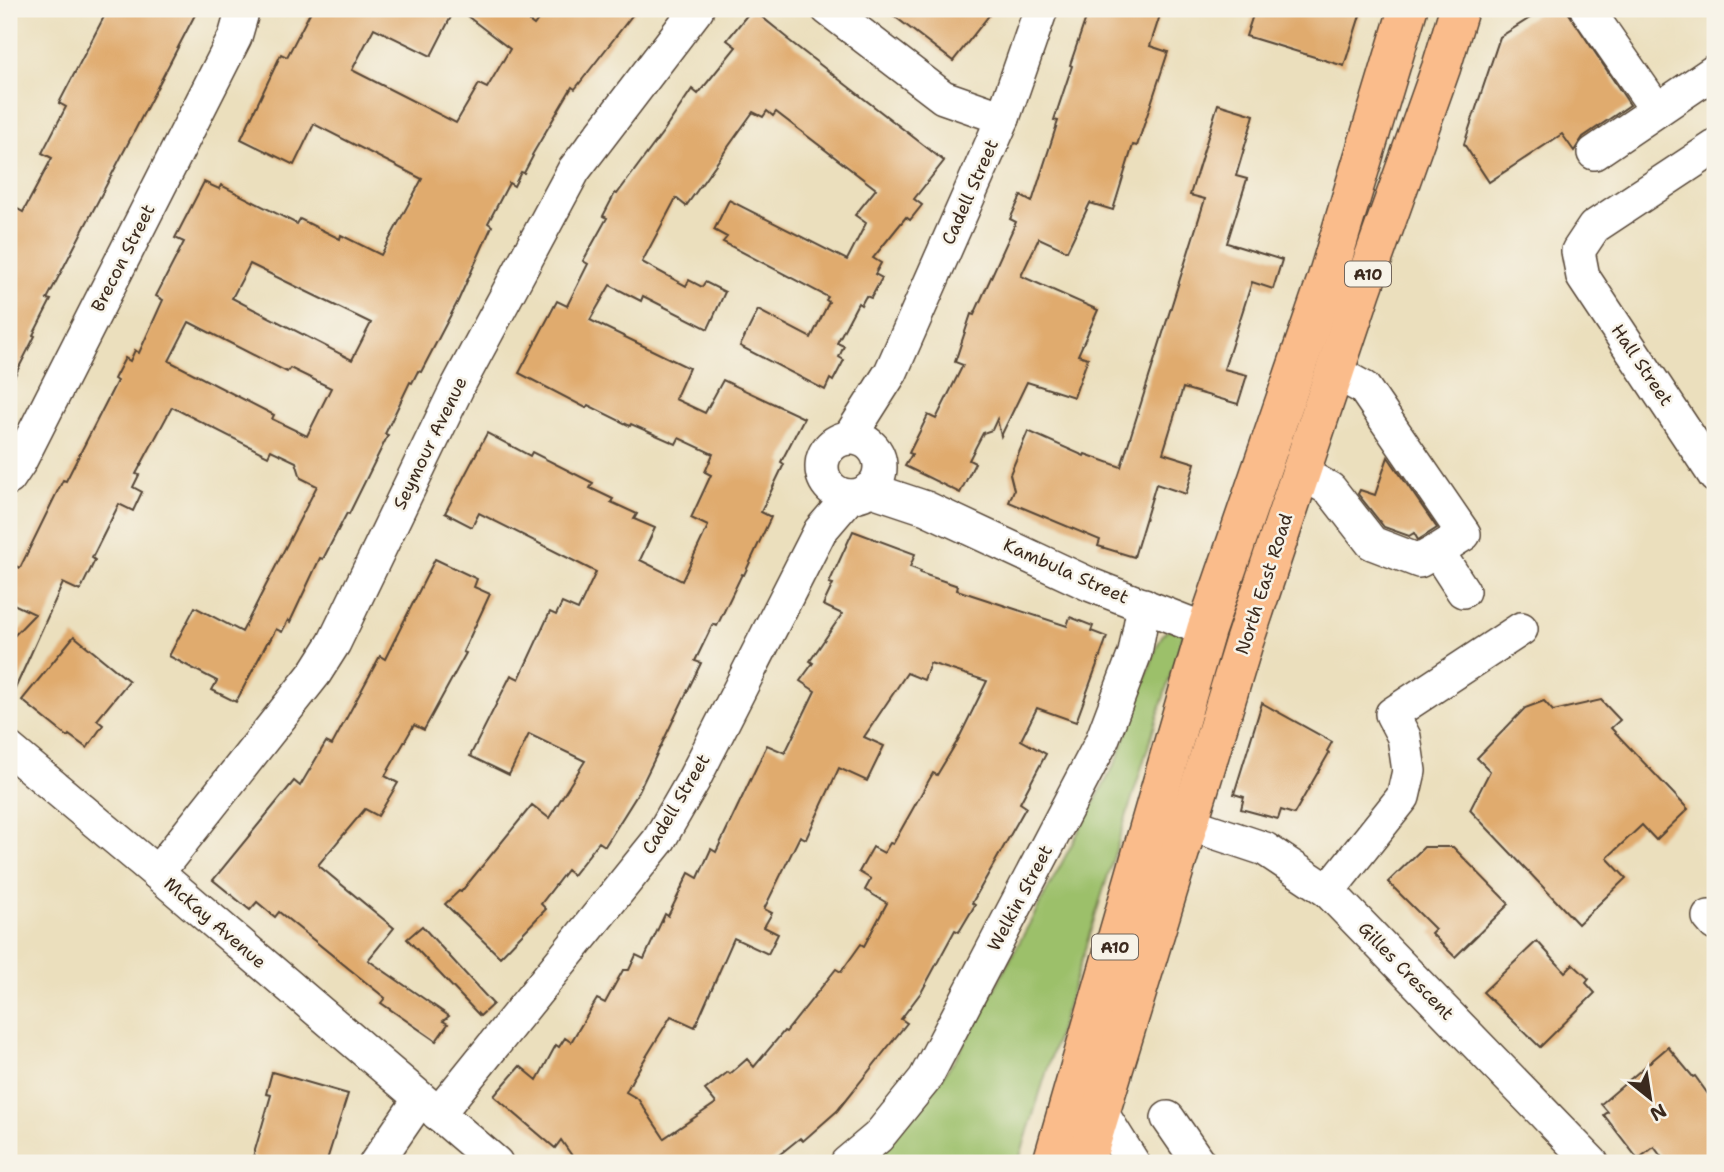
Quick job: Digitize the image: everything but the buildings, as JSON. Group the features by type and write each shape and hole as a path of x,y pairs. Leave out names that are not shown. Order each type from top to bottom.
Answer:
{"highway":[{"name":"A10","path":"1052,1163 1206,630 1326,281 1408,9"},
{"name":"North East Road","path":"1085,1163 1243,646 1459,9"},
{"path":"1206,630 1243,646"}],"street":[{"name":"Brecon Street","path":"9,478 239,23 256,9"},
{"name":"Seymour Avenue","path":"157,873 315,673 334,643 458,386 574,170 697,9"},
{"path":"828,9 943,97 1003,118"},
{"name":"Cadell Street","path":"376,1163 429,1107 659,840 693,781 820,531 858,470 891,372 1003,118 1041,9"},
{"path":"1591,10 1657,110"},
{"path":"1594,153 1715,71"},
{"name":"Hall Street","path":"1715,147 1594,227 1578,251 1583,277 1715,476"},
{"path":"1301,473 1330,489 1372,543 1419,561 1464,534 1364,388 1335,372"},
{"name":"Kambula Street","path":"858,470 926,508 1091,585 1206,630"},
{"path":"1437,551 1463,591"},
{"name":"Welkin Street","path":"847,1163 878,1137 925,1079 1101,744 1135,653 1144,605"},
{"path":"1328,891 1403,797 1409,771 1404,737 1392,713 1521,629"},
{"name":"McKay Avenue","path":"9,749 429,1107"},
{"name":"Gilles Crescent","path":"1190,824 1265,849 1328,891 1592,1163"},
{"path":"429,1107 496,1163"},
{"path":"1101,1112 1133,1163"},
{"path":"1168,1118 1199,1163"}],"green space":[{"path":"1168,630 1184,632 1018,1163 866,1163 915,1112 952,1064 974,1027 1118,758 1157,646"}]}
